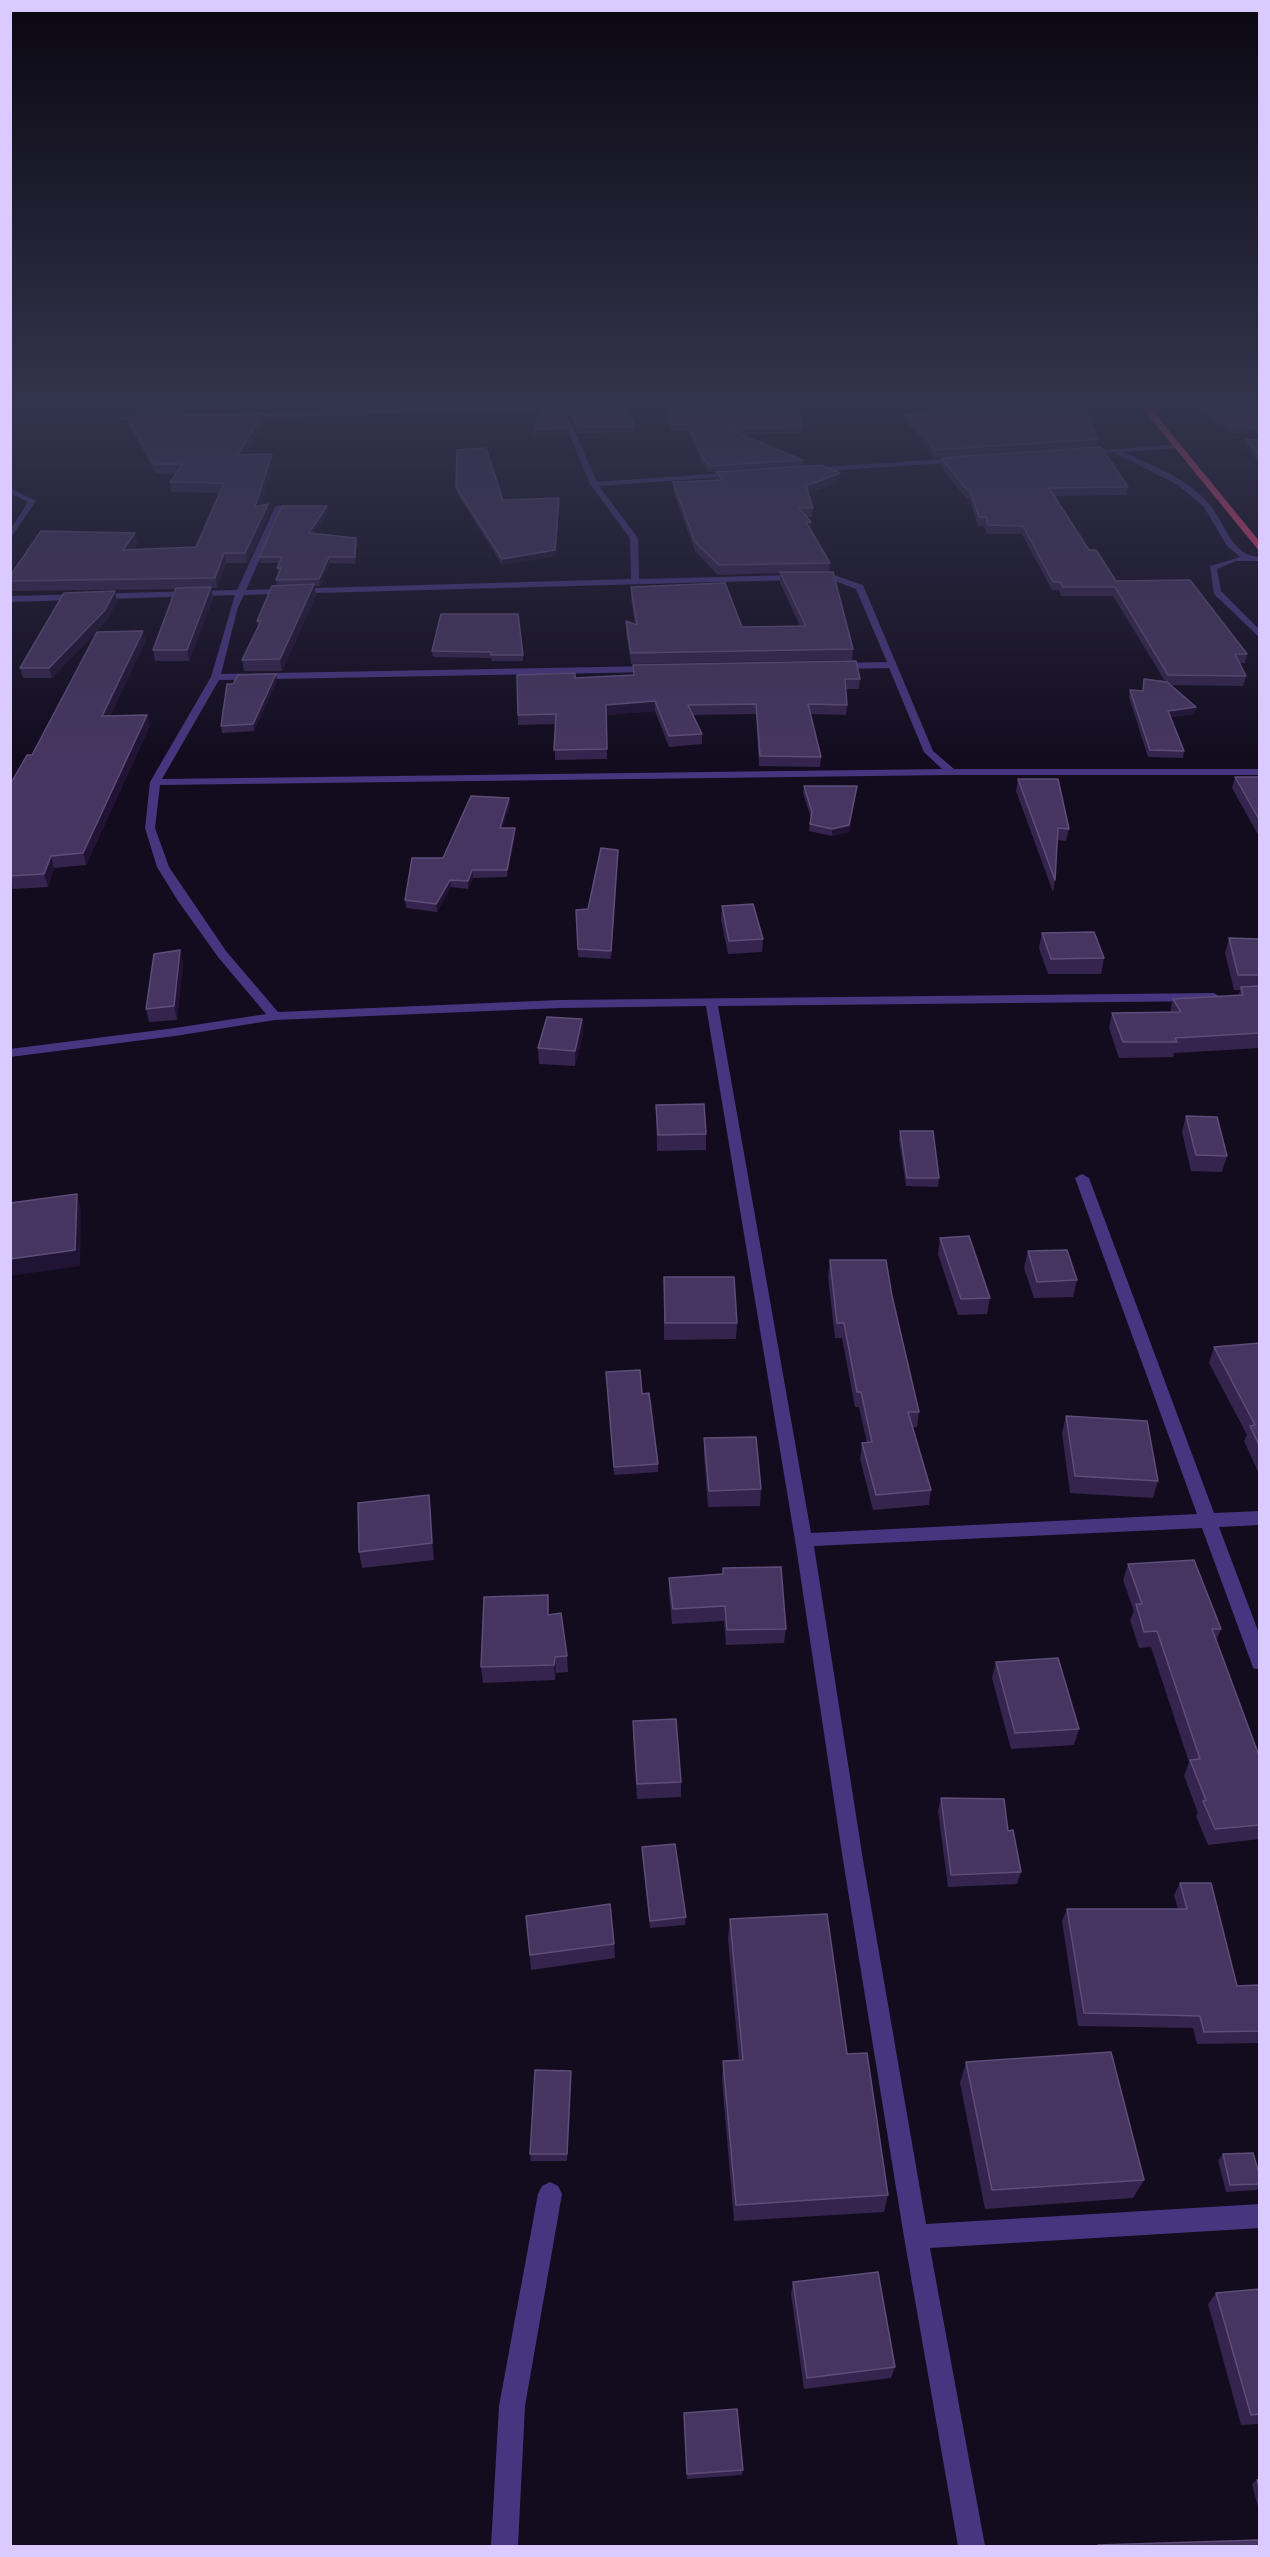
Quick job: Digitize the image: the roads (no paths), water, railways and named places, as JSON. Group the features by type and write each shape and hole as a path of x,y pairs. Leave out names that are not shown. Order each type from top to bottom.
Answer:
{"highway":[{"path":"1239,523 1260,549"}],"street":[{"path":"10,537 18,523"},
{"path":"272,523 234,607 216,676 155,782 150,828 163,867 222,954 275,1016"},
{"path":"623,523 634,538 635,582"},
{"path":"1217,523 1230,544 1248,559"},
{"path":"1260,559 1235,559 1213,568 1217,592 1260,635"},
{"path":"10,599 831,576 860,587 929,752 951,772"},
{"path":"833,666 893,665"},
{"path":"216,676 667,669"},
{"path":"155,782 951,772 1260,772"},
{"path":"10,1053 175,1032 275,1016 560,1004 1231,997"},
{"path":"711,1002 804,1540 853,1860 916,2237 972,2547"},
{"path":"1082,1178 1260,1662"},
{"path":"804,1540 1260,1518"},
{"path":"504,2547 512,2406 550,2194"},
{"path":"916,2237 1260,2216"}]}
